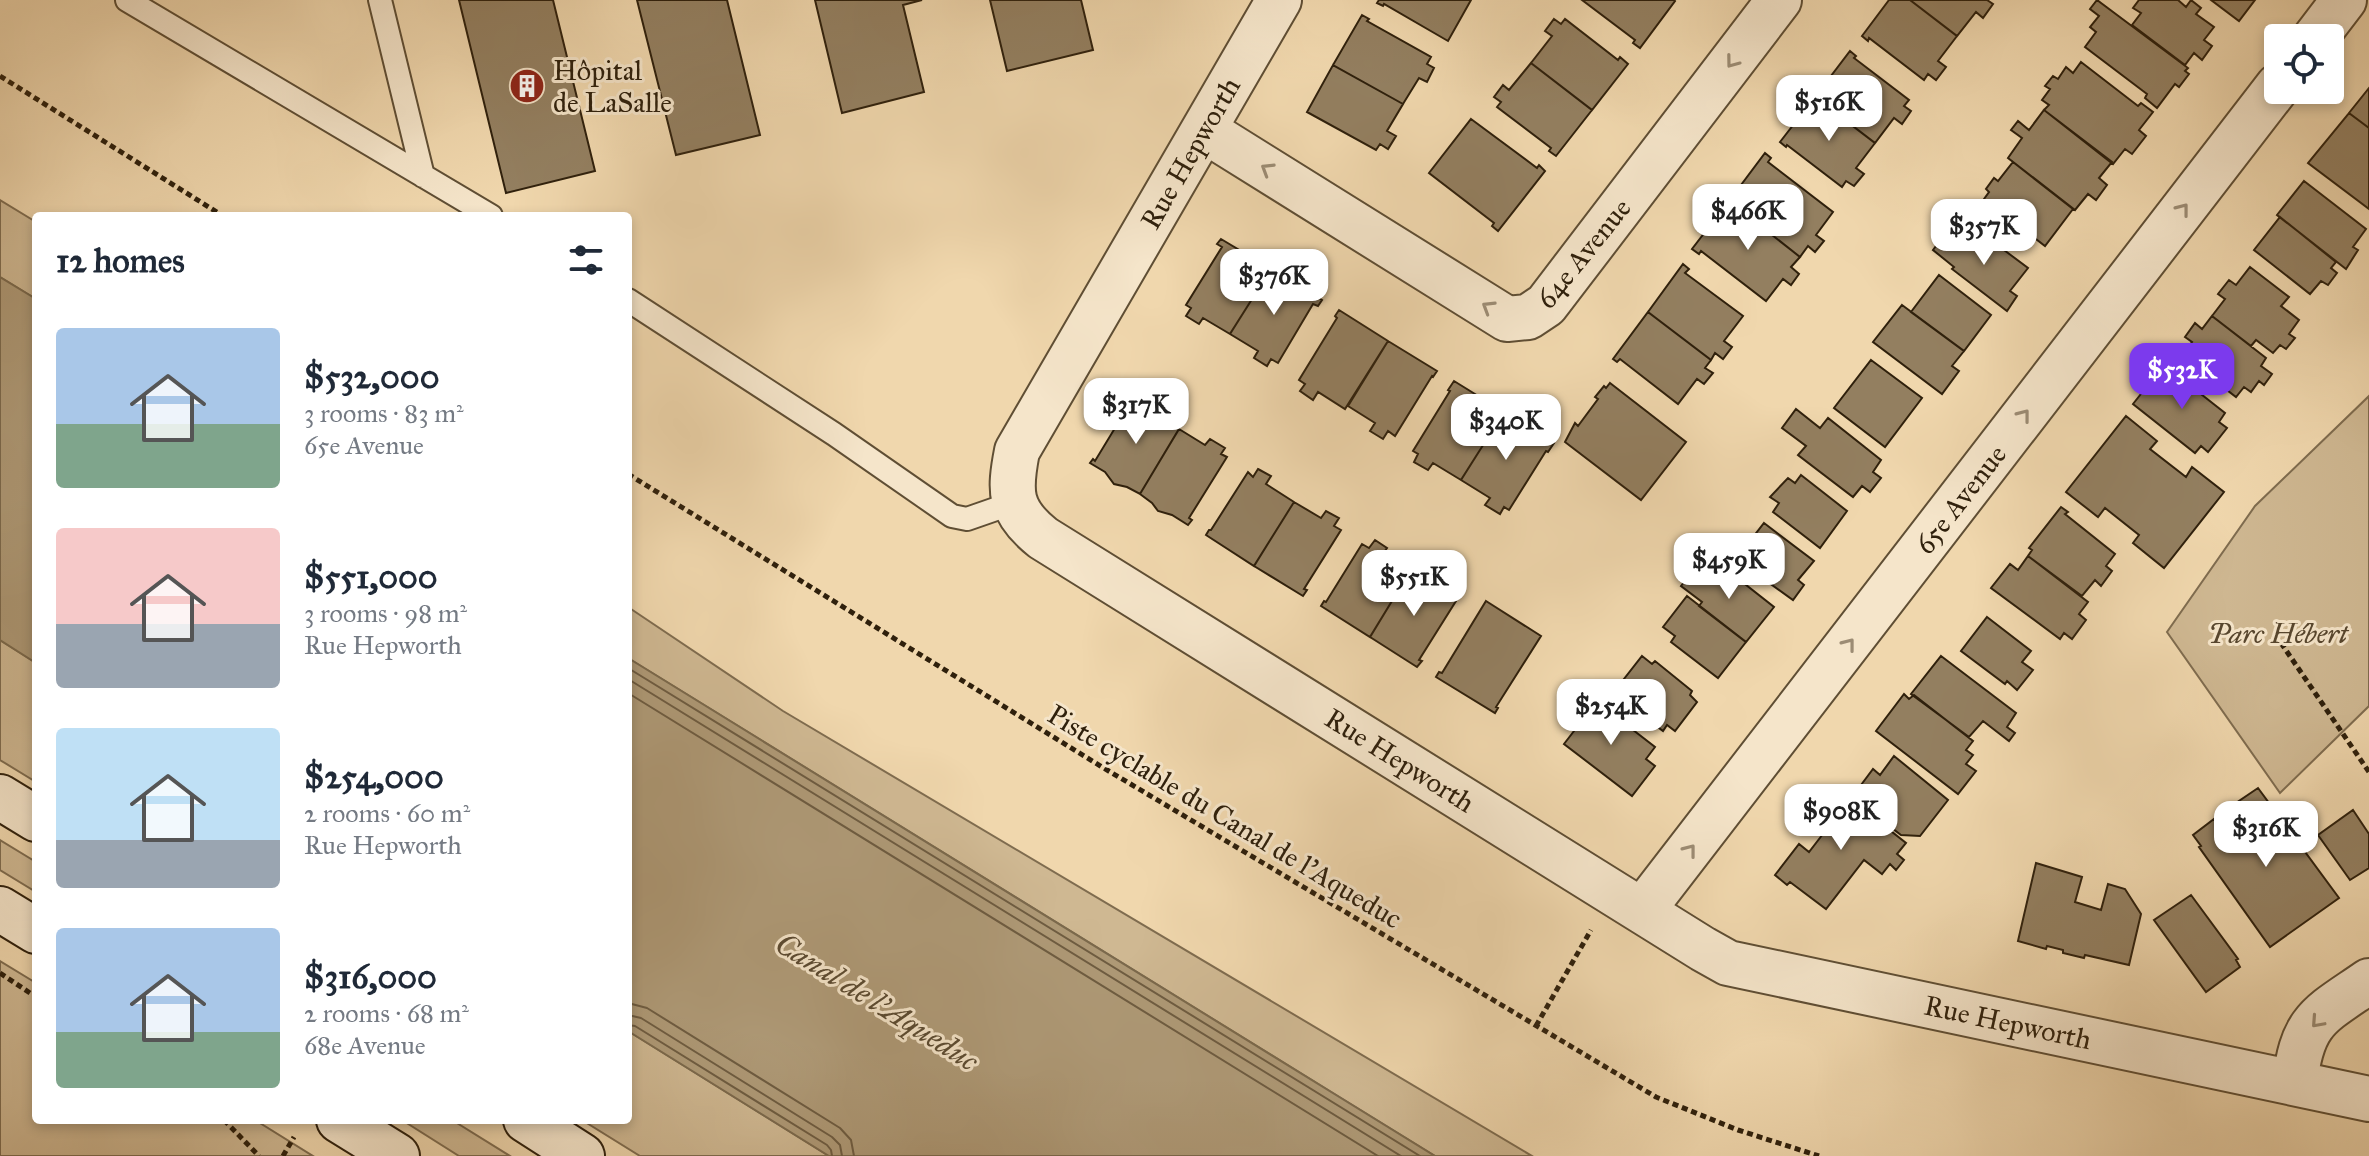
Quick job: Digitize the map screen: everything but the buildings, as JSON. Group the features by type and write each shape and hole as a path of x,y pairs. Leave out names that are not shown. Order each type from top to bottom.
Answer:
{"street":[{"name":"Rue Hepworth","path":"1279,0 1017,451 1011,481 1013,503 1025,524 1728,963 2369,1099"},
{"name":"64e Avenue","path":"1204,130 1507,319 1528,317 1546,305 1779,0"},
{"path":"2326,24 2344,0"},
{"name":"65e Avenue","path":"1642,911 2264,104"},
{"path":"0,797 32,817"},
{"path":"0,909 32,929"},
{"path":"2295,1083 2298,1056 2306,1034 2319,1016 2369,981"},
{"path":"345,1124 397,1156"},
{"path":"532,1124 582,1156"}],"lane":[{"path":"127,0 484,212"},
{"path":"380,0 423,176"},
{"path":"632,303 834,434 952,516 967,519 1013,503"}],"path":[{"path":"0,76 217,212"},
{"name":"Piste cyclable du Canal de l'Aqueduc","path":"632,476 1102,767 1656,1097 1738,1130 1819,1156"},
{"path":"2281,643 2369,772"},
{"path":"1536,1026 1592,928"},
{"path":"0,973 32,994"},
{"path":"228,1124 259,1156"},
{"path":"283,1156 294,1137"}],"green space":[{"path":"0,200 32,220 32,297 0,277"},
{"name":"Parc Hébert","path":"2369,396 2369,706 2280,793 2167,632 2255,506"},
{"path":"632,610 783,711 1532,1156 1435,1156 632,660"},
{"path":"0,640 32,660 32,780 0,760"},
{"path":"0,840 32,860 32,890 0,870"},
{"path":"0,961 32,981 32,1124 261,1124 313,1156 0,1156"},
{"path":"632,1033 829,1156 640,1156 588,1124 632,1124"},
{"path":"408,1124 458,1124 510,1156 459,1156"}],"water":[{"path":"0,277 32,297 32,660 0,640"},
{"name":"Canal de l'Aqueduc","path":"632,660 1435,1156 829,1156 632,1033"}],"place":[{"name":"Hôpital de LaSalle","path":"527,86"}]}
